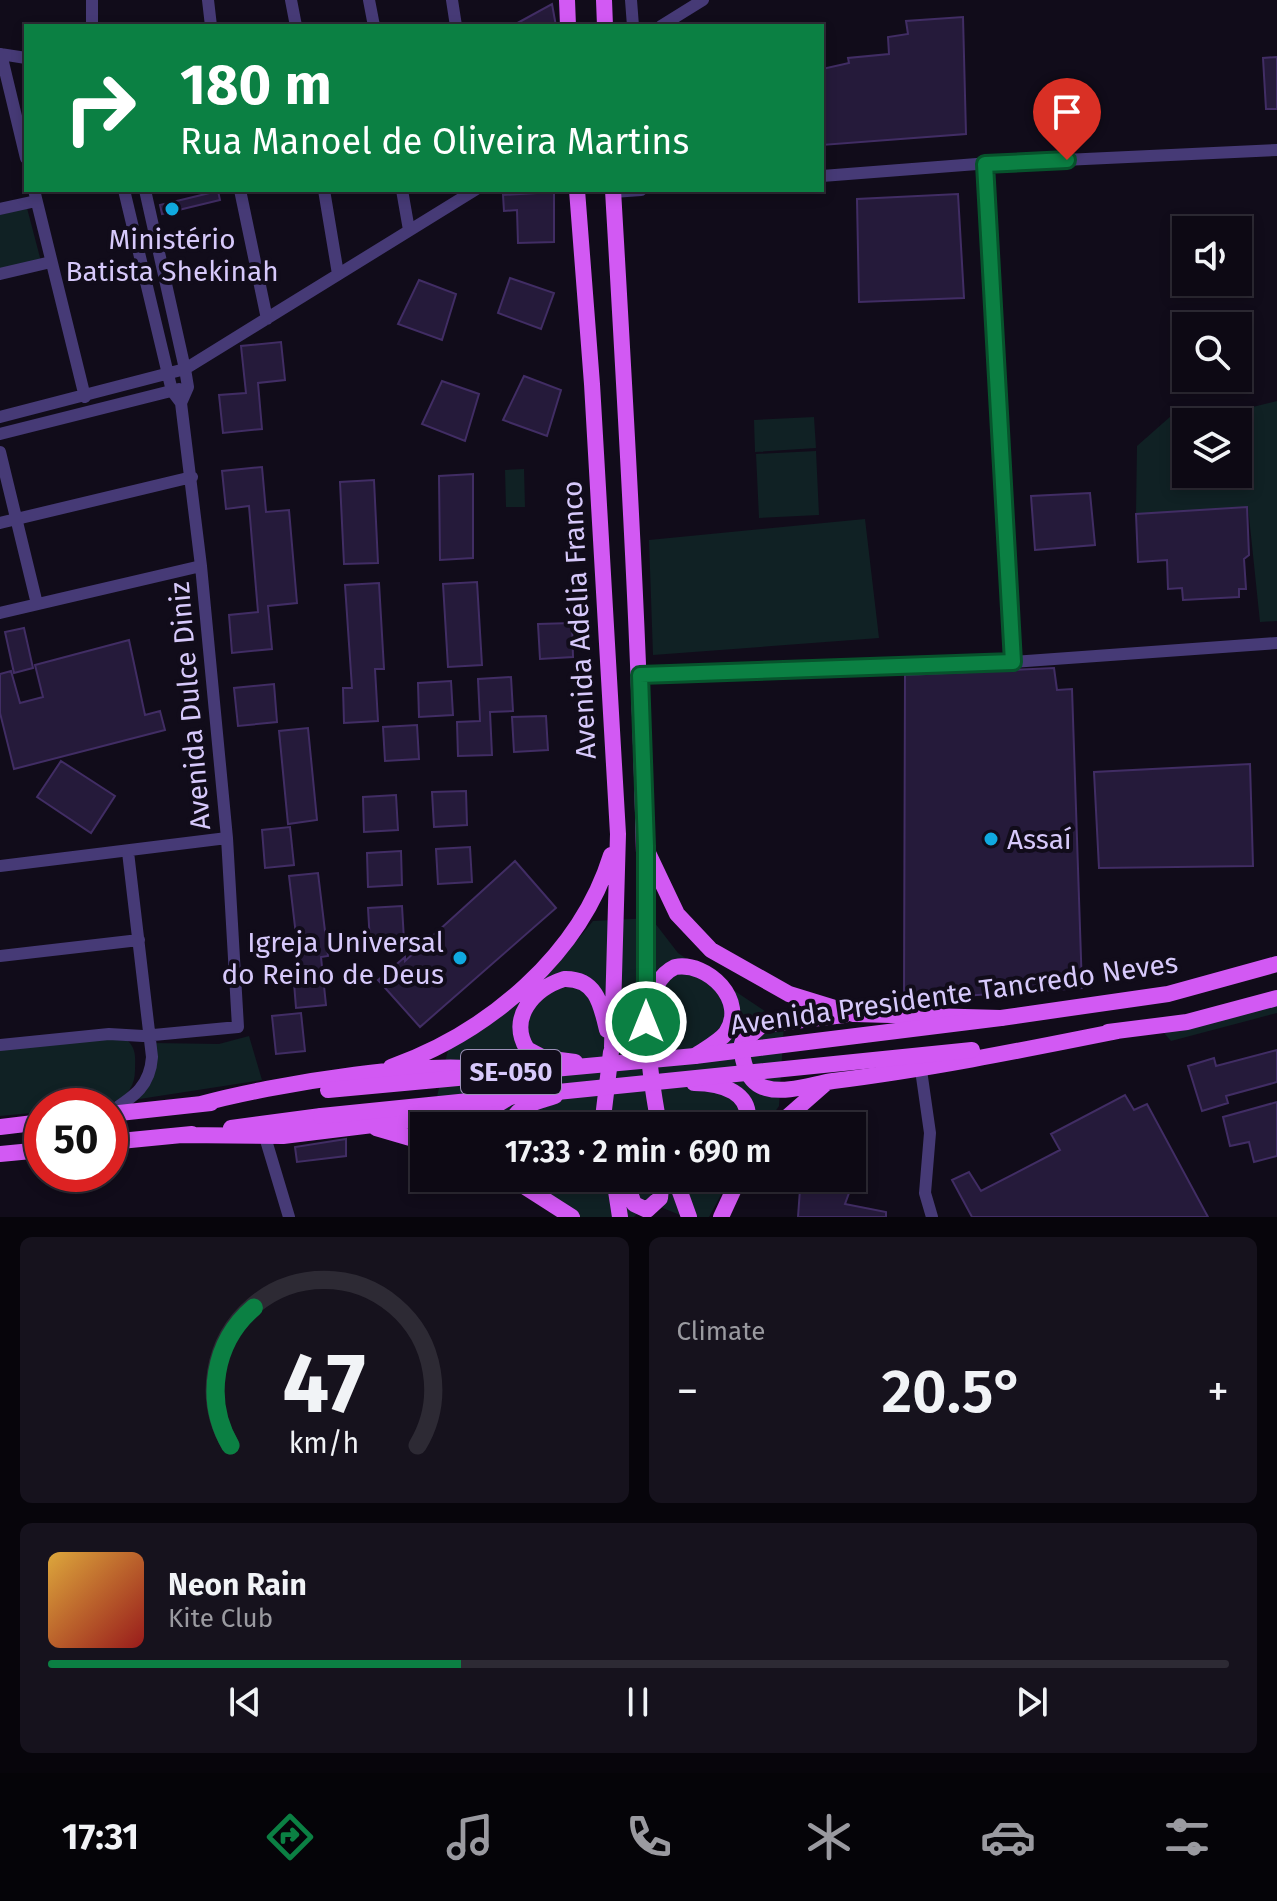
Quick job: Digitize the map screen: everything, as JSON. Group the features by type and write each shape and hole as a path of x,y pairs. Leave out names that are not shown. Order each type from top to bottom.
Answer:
{"main road":[{"path":"567,0 568,24"},
{"path":"604,0 605,24"},
{"name":"Avenida Adélia Franco","path":"577,192 618,834 612,1047 607,1104"},
{"name":"Avenida Adélia Franco","path":"613,192 633,604 640,675 646,846 646,1022 658,1112"},
{"path":"371,1075 430,1053 463,1033 551,961 579,928 599,893 618,834"},
{"path":"646,846 677,914 711,950 789,994 854,1014"},
{"name":"Avenida Presidente Tancredo Neves","path":"128,1111 695,1056 1001,1018 1168,994 1277,964"},
{"path":"646,1022 653,993 664,975 675,967 690,967 711,978 731,998 733,1007 726,1033 695,1056"},
{"path":"591,1064 555,1061 534,1054 522,1042 519,1025 526,1005 553,982 570,979 591,987 599,999 612,1047"},
{"name":"Avenida Presidente Tancredo Neves","path":"128,1140 321,1116 972,1050 1187,1022 1277,998"},
{"path":"1001,1018 854,1014 762,1025 742,1043 743,1060 757,1084 768,1089 921,1070 1118,1031"},
{"path":"182,1135 265,1137 487,1111 510,1097 515,1086 506,1074 472,1067 278,1086 201,1104"},
{"path":"669,1080 709,1083 731,1089 746,1106 746,1112"},
{"path":"793,1112 827,1082"},
{"path":"517,1112 526,1104 569,1092"},
{"path":"605,1112 607,1104"},
{"path":"607,1104 608,1112"},
{"path":"0,1127 24,1124"},
{"path":"367,1126 410,1138"},
{"path":"0,1154 24,1152"},
{"path":"533,1192 572,1217"},
{"path":"616,1192 620,1217"},
{"path":"630,1192 634,1204 647,1210 660,1198 661,1192"},
{"path":"680,1192 689,1217"},
{"path":"721,1217 733,1192"}],"street":[{"path":"92,0 92,24"},
{"path":"208,0 211,24"},
{"path":"291,0 296,24"},
{"path":"369,0 374,24"},
{"path":"452,0 456,24"},
{"path":"631,0 633,24"},
{"path":"664,24 703,0"},
{"path":"24,58 0,54 24,150"},
{"path":"824,176 985,164 1277,150"},
{"path":"985,164 1013,662"},
{"name":"Avenida Dulce Diniz","path":"124,192 172,391 181,403 192,477 227,838 239,1006 236,1029 147,1035"},
{"path":"145,192 185,369 188,387 181,403"},
{"path":"240,192 267,319"},
{"path":"324,192 338,274"},
{"path":"402,192 409,230"},
{"path":"1,412 85,397 169,376 185,369 472,192"},
{"path":"0,209 35,195 85,397"},
{"path":"0,274 51,262"},
{"path":"0,434 188,387"},
{"path":"0,452 37,604"},
{"path":"0,523 192,477"},
{"path":"0,613 201,566"},
{"path":"640,675 1013,662 1277,643"},
{"path":"0,866 227,838"},
{"path":"128,852 147,1035 152,1057 146,1084 128,1098"},
{"path":"0,956 139,940"},
{"path":"0,1045 109,1034 147,1035"},
{"path":"921,1070 930,1133 925,1193 932,1217"},
{"path":"265,1137 289,1217"}],"shaded area":[{"path":"27,208 43,269 0,278 0,215"},
{"path":"1277,401 1277,621 1260,622 1248,507 1136,514 1137,446 1171,416 1172,488 1252,488 1252,408 1248,408"},
{"path":"814,417 816,448 755,452 754,420"},
{"path":"816,451 819,515 759,518 756,454"},
{"path":"524,469 525,507 506,507 505,470"},
{"path":"865,519 879,638 653,655 649,540"},
{"path":"651,918 678,953 784,1024 779,1106 775,1112 433,1112 448,1050 554,968 593,921"},
{"path":"1277,1002 1277,1013 1171,1041 1164,1033"},
{"path":"249,1036 262,1080 133,1100 148,1085 153,1043 219,1044"},
{"path":"108,1039 128,1041 135,1058 132,1085 128,1091 128,1088 24,1088 24,1114 0,1116 0,1050"},
{"path":"537,1192 722,1192 709,1217 685,1217 648,1202 634,1217 575,1217"}],"building":[{"path":"552,4 556,24 516,24"},
{"path":"963,17 966,134 824,145 824,69 849,63 848,58 889,54 888,37 908,34 906,21"},
{"path":"1277,57 1277,109 1266,109 1263,58"},
{"name":"Ministério Batista Shekinah","path":"214,192 218,192 220,200 162,214 160,205"},
{"path":"554,192 554,242 518,243 517,210 504,211 503,195"},
{"path":"958,194 964,298 859,302 857,199"},
{"path":"510,278 554,293 541,329 498,313"},
{"path":"419,280 456,294 442,340 398,324"},
{"path":"281,342 285,380 258,383 262,429 223,433 219,395 246,393 241,346"},
{"path":"524,376 561,390 547,436 503,420"},
{"path":"442,381 479,394 465,441 422,424"},
{"path":"262,467 266,512 289,510 297,603 268,606 272,649 232,653 229,615 258,612 249,506 226,509 222,471"},
{"path":"473,474 473,558 440,560 439,476"},
{"path":"374,480 378,563 344,564 340,482"},
{"path":"1090,493 1095,545 1035,550 1031,496"},
{"path":"1247,507 1249,555 1244,559 1246,589 1239,589 1239,597 1183,600 1182,588 1168,589 1167,560 1138,562 1136,514"},
{"path":"477,582 482,665 448,667 443,584"},
{"path":"379,583 384,669 375,669 378,721 344,723 343,688 352,688 345,585"},
{"path":"572,623 573,657 540,659 538,624"},
{"path":"24,628 33,668 14,673 5,632"},
{"path":"129,640 145,715 160,711 165,730 14,769 0,713 0,674 11,671 20,703 43,697 35,665"},
{"name":"Assaí","path":"1054,668 1057,690 1072,689 1082,988 904,1000 905,675"},
{"path":"511,677 513,711 490,712 492,755 458,756 457,722 480,721 478,679"},
{"path":"451,681 453,715 419,717 418,683"},
{"path":"274,684 277,722 238,726 234,688"},
{"path":"546,716 548,750 514,752 512,717"},
{"path":"417,725 419,759 385,761 383,727"},
{"path":"308,728 317,820 288,824 279,731"},
{"path":"61,761 115,796 91,833 37,797"},
{"path":"1250,764 1253,866 1099,868 1094,772"},
{"path":"466,791 467,825 434,827 432,792"},
{"path":"396,795 398,830 364,832 363,797"},
{"path":"290,827 294,865 265,868 262,830"},
{"path":"470,847 472,882 438,884 436,849"},
{"path":"401,851 402,885 368,887 367,853"},
{"path":"515,861 556,908 420,1027 378,980 405,957 405,961"},
{"path":"318,873 328,956 321,957 326,1005 296,1008 293,970 300,969 289,876"},
{"path":"402,906 404,940 370,942 368,908"},
{"path":"301,1013 305,1051 276,1054 272,1016"},
{"path":"1277,1050 1277,1082 1226,1096 1228,1103 1202,1111 1188,1066 1214,1058 1216,1066"},
{"path":"1125,1095 1134,1110 1147,1104 1208,1217 972,1217 952,1180 969,1172 981,1191 1060,1150 1051,1134"},
{"path":"1277,1102 1277,1156 1254,1162 1249,1142 1230,1146 1223,1117"},
{"path":"346,1139 346,1156 297,1162 295,1147"},
{"path":"800,1192 847,1192 849,1193 845,1204 886,1212 886,1217 798,1217"}],"place":[{"name":"Ministério Batista Shekinah","path":"172,209"},
{"name":"Assaí","path":"991,839"},
{"name":"Igreja Universal do Reino de Deus","path":"460,958"}],"route":[{"path":"646,1022 646,846 640,675 1013,662 985,164 1067,160"}]}
